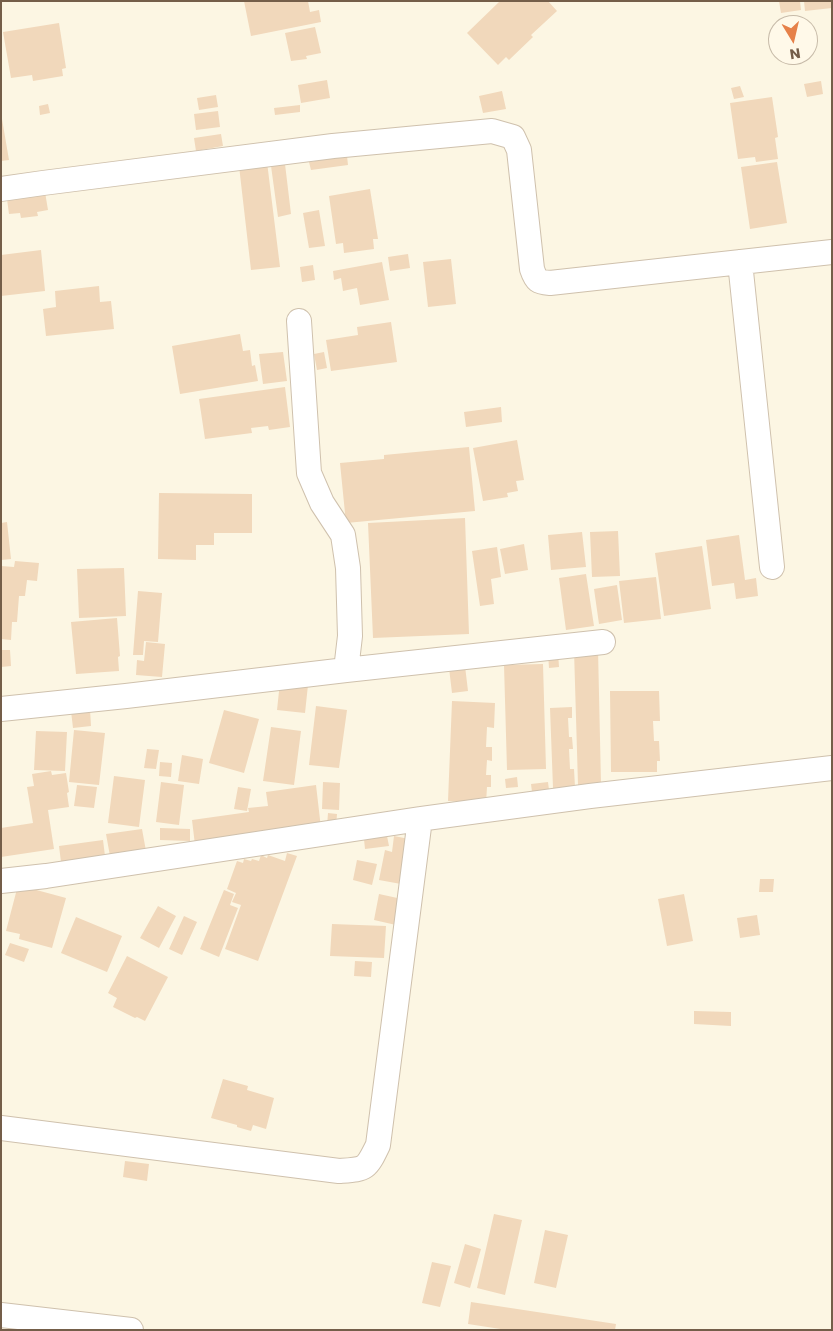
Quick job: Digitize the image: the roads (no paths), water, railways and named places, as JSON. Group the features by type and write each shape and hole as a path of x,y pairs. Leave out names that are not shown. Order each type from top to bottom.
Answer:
{"street":[{"path":"1,189 43,182 333,146 492,131 513,137 519,150 532,269 535,278 540,282 550,283 832,252"},
{"path":"740,262 772,567"},
{"path":"299,321 309,473 322,504 343,535 348,568 350,636 346,670"},
{"path":"1,709 603,642"},
{"path":"1,882 420,819 590,796 832,768"},
{"path":"1,1128 339,1171 360,1169 370,1162 378,1145 420,819"},
{"path":"1,1315 130,1330"}]}
